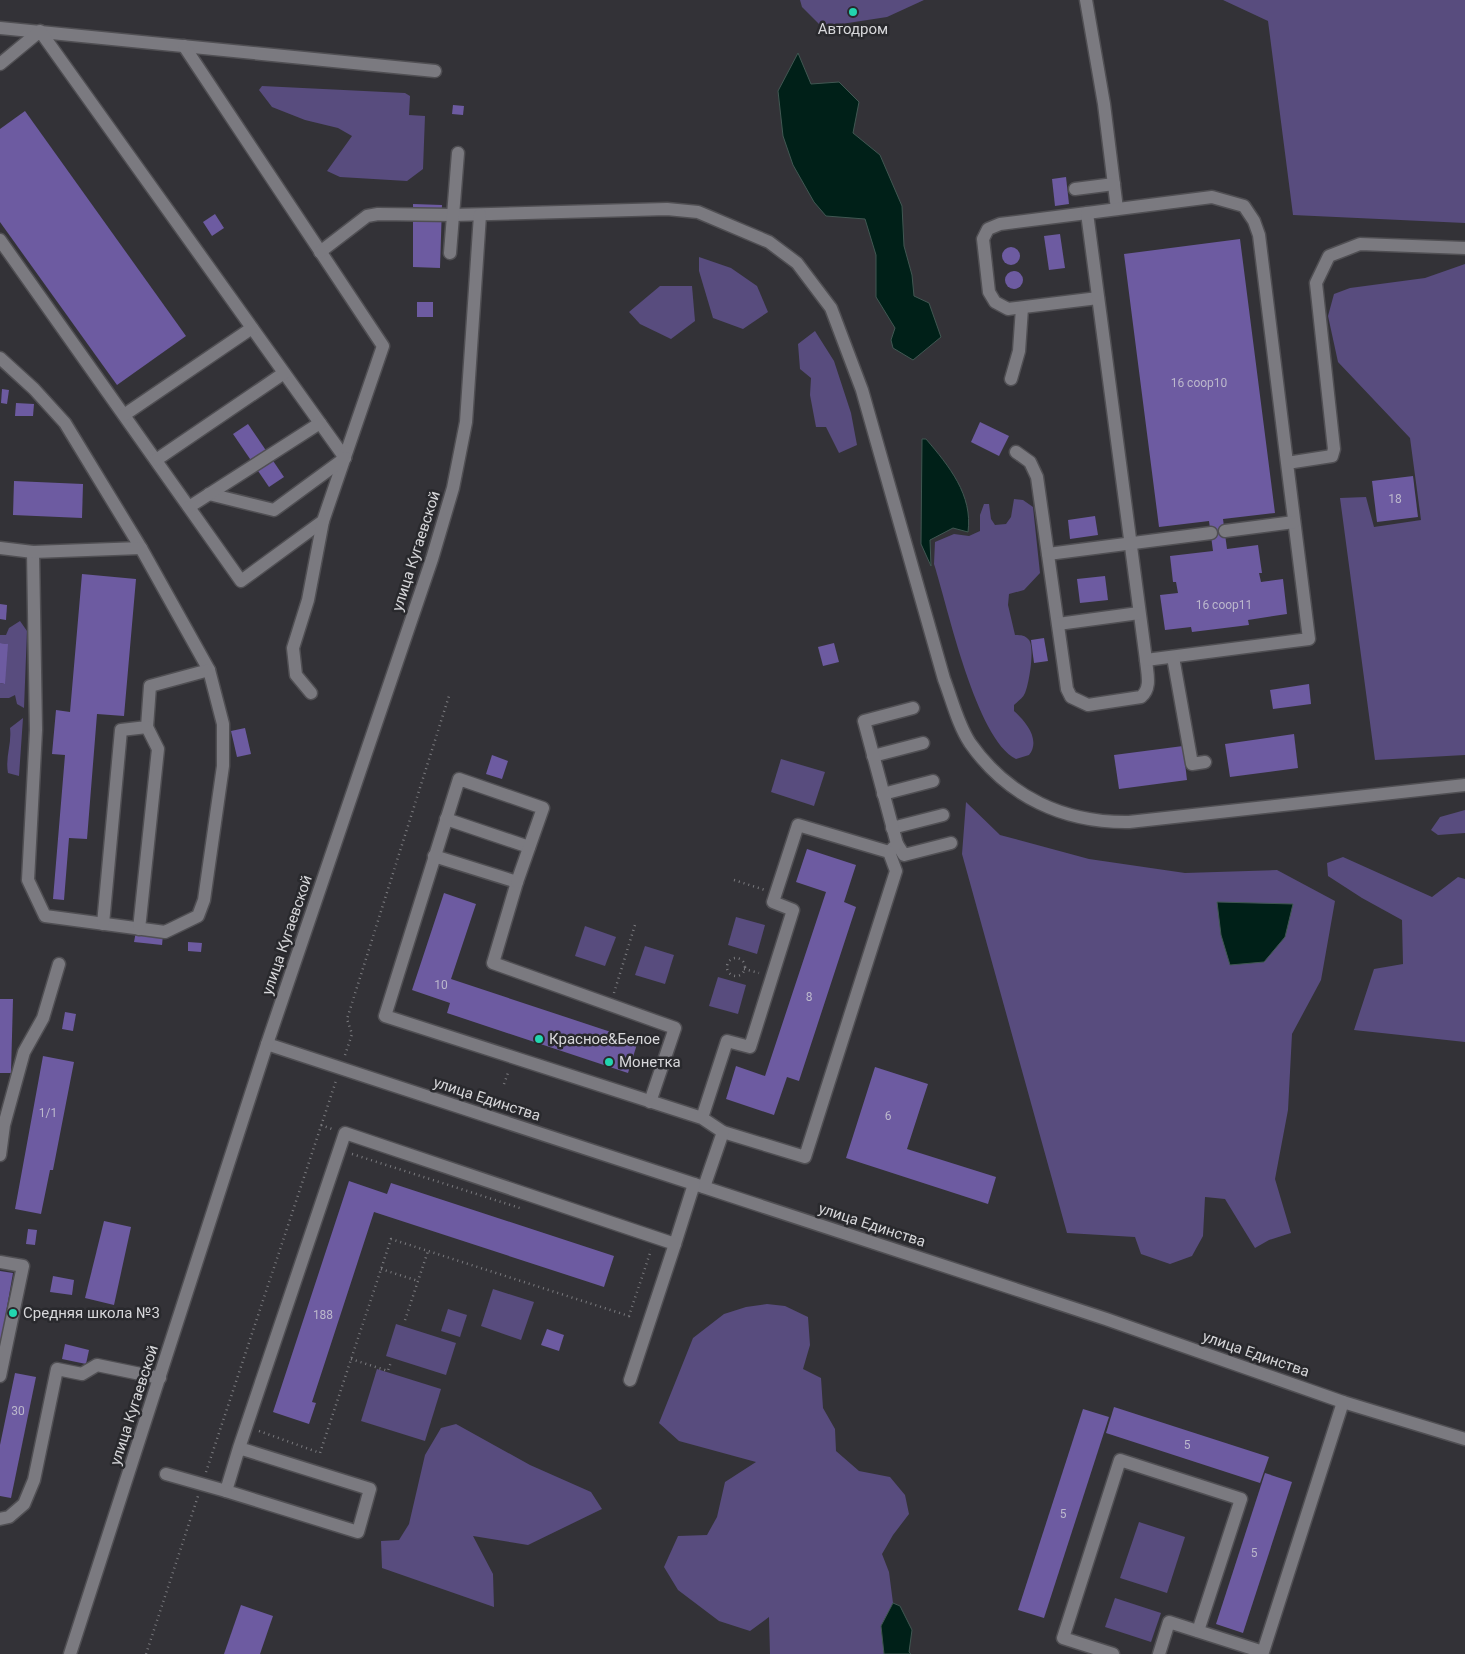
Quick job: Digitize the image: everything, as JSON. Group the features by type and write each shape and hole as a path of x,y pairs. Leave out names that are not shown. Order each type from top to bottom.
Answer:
{"street":[{"path":"1086,0 1104,104 1117,209"},
{"path":"0,28 435,71"},
{"path":"0,64 40,31"},
{"path":"40,31 345,458"},
{"path":"184,46 383,346 324,521 308,600 293,648 296,675 311,693"},
{"path":"450,253 458,153"},
{"path":"1075,189 1114,184"},
{"path":"1098,298 1008,309 995,302 989,292 983,239 988,229 1000,224 1212,197 1244,206 1254,220 1259,235 1308,639 1146,660"},
{"path":"320,252 367,216 667,209 698,212 769,242 797,263 831,308 862,390 944,679 970,743 1003,780 1035,802 1086,820 1129,822 1465,785"},
{"path":"1016,452 1030,462 1037,477 1067,689 1071,697 1078,702 1088,705 1141,697 1146,693 1148,684 1146,660 1087,213"},
{"name":"улица Кугаевской","path":"70,1654 267,1044 432,559 453,488 466,422 480,214"},
{"path":"0,240 241,581 324,521"},
{"path":"1287,463 1332,456 1334,448 1316,283 1329,256 1360,244 1465,248"},
{"path":"1011,378 1018,351 1022,308"},
{"path":"124,415 252,328"},
{"path":"0,358 34,389 65,422 141,548 208,670 223,724 223,766 204,900 198,916 165,932 46,916 28,880 36,730 33,552"},
{"path":"156,460 284,373"},
{"path":"189,506 320,423"},
{"path":"209,494 274,510 345,458"},
{"path":"1225,531 1294,522"},
{"path":"1048,554 1211,533"},
{"path":"0,548 33,552 141,548"},
{"path":"1058,624 1139,613"},
{"path":"1173,657 1192,764 1205,762"},
{"path":"139,929 158,749 147,727 150,686 208,670"},
{"path":"650,1102 675,1028 492,963 517,882 543,808 459,779 385,1016 650,1102 702,1118 723,1132 805,1157 896,871 892,828 864,721 913,708"},
{"path":"103,924 121,730 147,727"},
{"path":"873,756 923,743"},
{"path":"883,794 933,781"},
{"path":"892,828 943,815"},
{"path":"446,819 529,847"},
{"path":"702,1118 727,1041 750,1047 793,910 773,902 798,825 893,848 904,855 950,844"},
{"path":"434,856 517,882"},
{"path":"0,1155 2,1124 24,1052 43,1018 58,964"},
{"name":"улица Единства","path":"267,1044 1097,1316 1343,1402 1465,1439"},
{"path":"630,1380 675,1244 723,1132"},
{"path":"226,1491 345,1133 675,1244"},
{"path":"0,1262 23,1266 0,1376"},
{"path":"0,1519 9,1517 24,1504 34,1480 58,1369 82,1374 98,1365 160,1378"},
{"path":"1159,1654 1169,1622 1263,1652 1343,1402"},
{"path":"166,1474 358,1532 370,1489 239,1448"},
{"path":"1113,1654 1063,1638 1120,1460 1241,1499 1198,1631"}],"path":[{"path":"146,1654 352,1034 346,1019 449,696"},
{"path":"734,880 776,893"},
{"path":"610,1005 635,924"},
{"path":"734,958 741,959 744,965 742,972 735,976 731,975 726,967 727,963 734,958"},
{"path":"350,1153 528,1211"},
{"path":"262,1423 258,1433 320,1452 391,1238 629,1316 650,1250"},
{"path":"405,1320 428,1251"},
{"path":"381,1268 418,1281"},
{"path":"351,1359 388,1371 391,1362"}],"shaded area":[{"name":"Автодром","path":"800,0 924,0 887,17 822,27 802,7"},
{"path":"1223,0 1465,0 1465,223 1293,215 1268,21"},
{"path":"798,53 811,84 839,82 859,102 853,133 880,155 902,206 904,246 912,275 914,296 929,303 941,337 913,360 893,348 891,340 895,328 876,297 876,255 865,219 826,216 814,202 793,165 783,136 778,91"},
{"path":"262,86 405,93 410,96 409,115 425,116 423,169 407,181 340,177 327,171 352,136 338,128 305,120 272,107 259,90"},
{"path":"699,257 731,268 757,286 768,312 743,329 713,318 699,271"},
{"path":"1465,264 1465,755 1375,760 1340,498 1366,497 1374,527 1421,520 1410,438 1338,362 1328,316 1334,294 1350,288 1425,278"},
{"path":"660,286 692,286 695,321 671,339 640,324 629,312"},
{"path":"815,331 834,361 851,413 857,445 839,453 826,427 816,427 810,395 811,378 800,369 798,344"},
{"path":"922,439 926,439 935,449 958,482 967,506 969,518 968,532 953,528 930,540 931,566 921,544"},
{"path":"1014,499 1023,500 1033,507 1040,573 1024,590 1009,594 1008,605 1015,635 1027,638 1031,644 1031,666 1027,688 1023,696 1014,705 1014,711 1027,726 1033,737 1033,743 1029,755 1016,759 1002,747 988,726 976,700 965,670 934,564 935,542 954,534 969,536 980,531 980,515 984,504 989,504 991,519 995,525 1006,524 1011,517"},
{"path":"20,621 27,631 24,708 17,704 15,695 9,698 0,698 0,683 4,684 7,644 0,643 0,635 6,635 9,628"},
{"path":"23,718 19,776 8,773 7,761 10,728"},
{"path":"781,759 825,772 814,806 771,792"},
{"path":"966,802 1000,835 1089,859 1185,873 1277,870 1335,901 1321,980 1292,1034 1288,1110 1275,1179 1291,1233 1269,1240 1255,1248 1225,1199 1205,1197 1203,1236 1192,1256 1170,1264 1141,1254 1135,1237 1067,1233 962,854"},
{"path":"1465,810 1465,833 1438,835 1431,830 1440,817"},
{"path":"1343,857 1432,897 1458,877 1465,879 1465,1042 1354,1030 1374,969 1403,964 1402,920 1362,898 1328,876 1327,863"},
{"path":"1217,902 1293,904 1285,937 1264,962 1230,965 1221,935"},
{"path":"736,917 765,925 757,954 728,945"},
{"path":"585,926 616,937 605,966 575,956"},
{"path":"645,946 674,955 665,984 635,975"},
{"path":"718,977 746,985 738,1014 709,1006"},
{"path":"493,1289 534,1302 521,1340 481,1326"},
{"path":"767,1304 785,1306 808,1317 810,1345 803,1369 821,1378 823,1408 835,1429 836,1451 859,1471 890,1477 905,1495 909,1514 893,1535 882,1554 889,1572 893,1603 881,1626 884,1654 770,1654 769,1617 750,1631 719,1621 678,1590 664,1567 678,1536 707,1535 717,1517 725,1482 756,1462 679,1441 659,1423 693,1338 724,1314 746,1307"},
{"path":"448,1309 467,1315 460,1337 441,1331"},
{"path":"396,1324 456,1343 446,1375 386,1356"},
{"path":"377,1369 441,1389 425,1441 361,1421"},
{"path":"456,1424 530,1465 591,1492 602,1509 528,1545 473,1536 493,1574 494,1607 382,1568 381,1541 399,1540 409,1524 425,1455 441,1428"},
{"path":"1139,1522 1185,1537 1167,1593 1120,1578"},
{"path":"1115,1598 1161,1613 1151,1642 1105,1627"},
{"path":"893,1603 900,1606 912,1630 909,1652 911,1654 884,1654 881,1626"}],"building":[{"path":"453,105 464,106 463,115 452,114"},
{"path":"25,111 186,336 117,385 0,222 0,129"},
{"path":"1066,177 1069,204 1055,206 1052,179"},
{"path":"413,204 442,205 440,268 413,267"},
{"path":"215,214 224,228 212,236 203,222"},
{"path":"1060,234 1065,268 1049,270 1044,236"},
{"path":"1240,239 1275,513 1223,519 1227,549 1258,545 1262,573 1259,573 1261,582 1283,579 1287,614 1248,620 1249,625 1192,632 1191,627 1165,630 1160,595 1178,593 1176,582 1173,582 1170,556 1213,551 1209,521 1159,527 1124,254"},
{"path":"1011,247 1017,250 1020,256 1017,262 1011,265 1005,262 1002,256 1005,250"},
{"path":"1014,271 1020,274 1023,280 1020,286 1014,289 1008,286 1005,280 1008,274"},
{"path":"417,302 433,302 433,317 417,317"},
{"path":"2,389 9,390 7,404 1,403"},
{"path":"16,403 34,404 33,416 15,416"},
{"path":"980,422 1009,436 999,456 971,442"},
{"path":"248,424 284,477 269,487 233,434"},
{"path":"1413,476 1418,517 1377,522 1372,481"},
{"path":"14,481 83,484 82,518 13,515"},
{"path":"1095,516 1098,535 1070,539 1068,520"},
{"path":"82,574 136,579 124,716 97,714 87,839 69,838 64,900 53,899 65,755 52,754 56,710 70,712"},
{"path":"1105,576 1108,600 1080,603 1077,579"},
{"path":"0,604 7,605 6,620 0,619"},
{"path":"1044,638 1048,661 1034,663 1031,640"},
{"path":"0,643 8,644 5,684 0,683"},
{"path":"834,643 839,662 823,666 818,647"},
{"path":"1309,684 1311,704 1273,709 1270,690"},
{"path":"245,728 251,754 237,757 231,731"},
{"path":"1294,734 1298,768 1230,777 1225,744"},
{"path":"1183,746 1187,780 1119,789 1114,755"},
{"path":"492,755 508,761 502,779 486,774"},
{"path":"807,849 856,865 844,902 856,907 799,1081 787,1077 774,1115 726,1099 736,1066 765,1076 826,892 796,882"},
{"path":"444,893 476,904 451,979 638,1041 628,1073 447,1013 450,1003 412,990"},
{"path":"136,931 163,935 162,945 134,942"},
{"path":"188,942 202,943 201,952 188,951"},
{"path":"0,999 13,999 11,1073 0,1073"},
{"path":"65,1012 76,1014 73,1031 62,1029"},
{"path":"43,1056 74,1062 53,1170 50,1170 41,1214 15,1209"},
{"path":"875,1067 928,1084 907,1149 996,1177 988,1204 846,1158"},
{"path":"349,1181 387,1194 391,1183 614,1256 604,1287 374,1212 312,1402 316,1403 309,1424 273,1412"},
{"path":"104,1221 131,1227 114,1305 85,1298"},
{"path":"28,1229 37,1230 35,1245 26,1244"},
{"path":"0,1271 13,1273 1,1341 0,1341"},
{"path":"53,1276 74,1280 72,1295 50,1292"},
{"path":"547,1329 564,1335 559,1351 541,1345"},
{"path":"65,1344 89,1350 86,1364 62,1359"},
{"path":"15,1373 36,1377 11,1498 0,1496 0,1445"},
{"path":"1114,1407 1269,1457 1260,1483 1106,1433"},
{"path":"1083,1409 1109,1417 1044,1618 1018,1610"},
{"path":"1265,1473 1292,1482 1243,1633 1216,1624"},
{"path":"241,1605 273,1616 260,1654 224,1654"}],"place":[{"name":"Автодром","path":"853,12"},
{"name":"Красное&Белое","path":"539,1039"},
{"name":"Монетка","path":"609,1062"},
{"name":"Средняя школа №3","path":"13,1313"}]}
